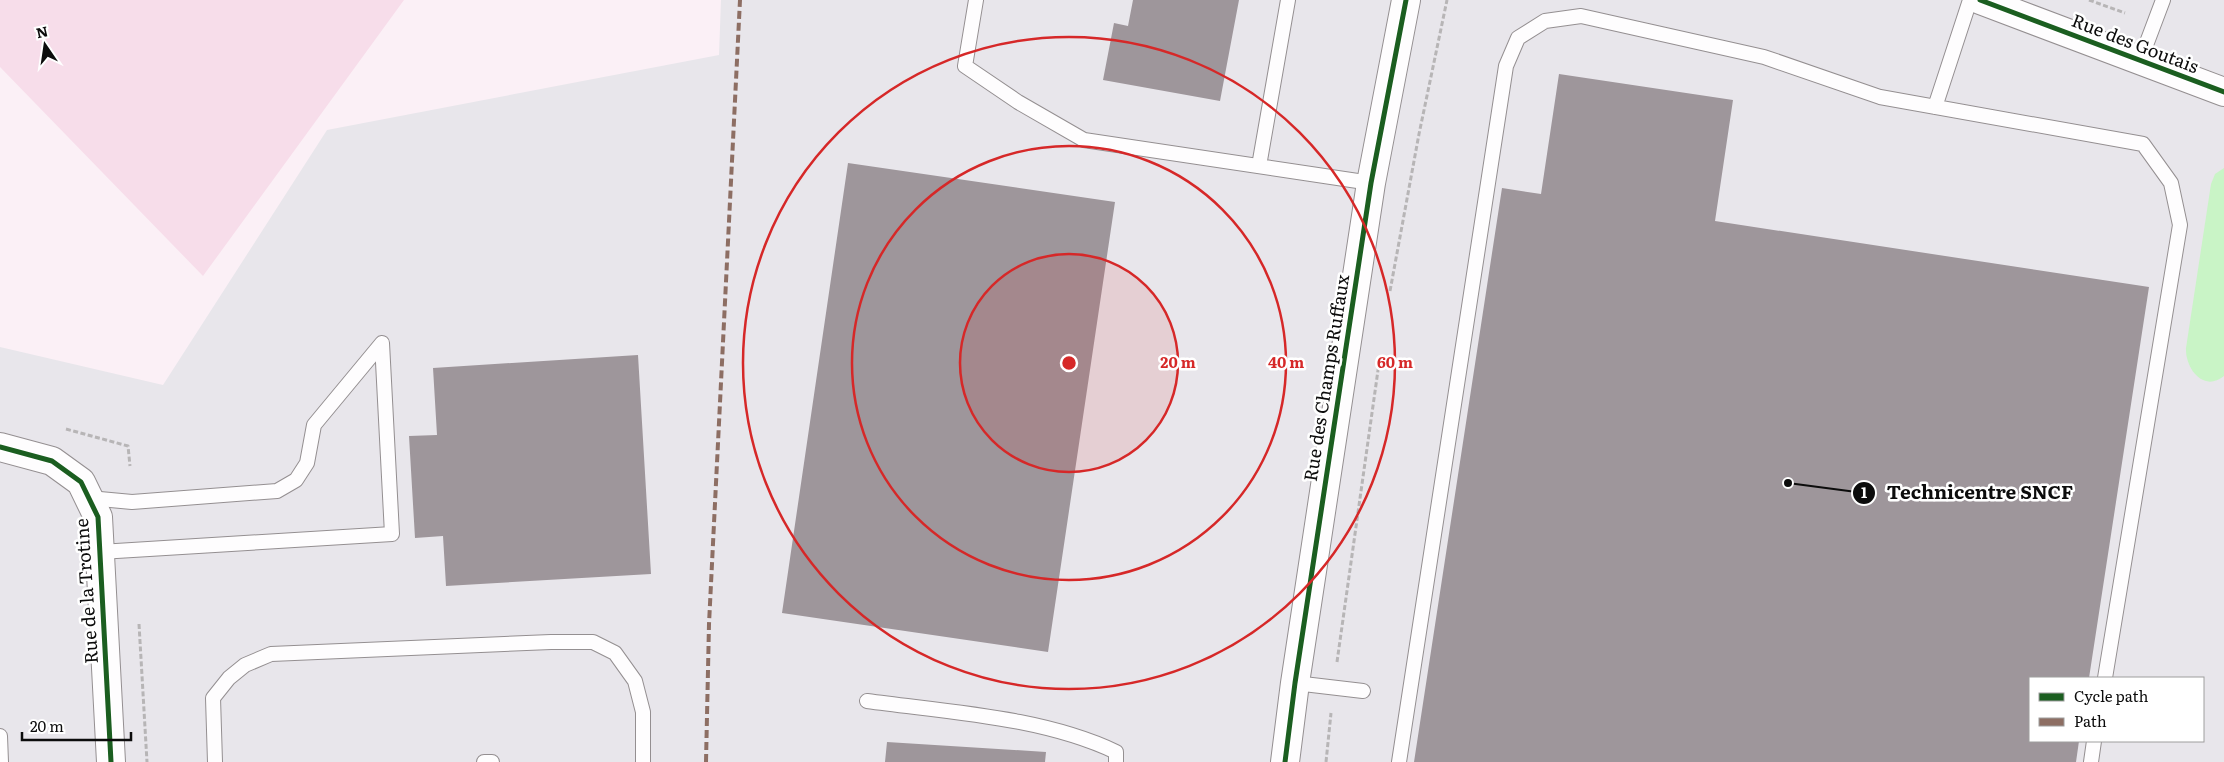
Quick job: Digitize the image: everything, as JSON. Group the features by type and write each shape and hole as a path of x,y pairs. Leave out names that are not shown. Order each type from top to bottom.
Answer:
{"street":[{"name":"Rue des Champs Ruffaux","path":"1285,762 1295,683 1371,184 1406,0"},
{"name":"Rue des Goutais","path":"1980,0 2224,92"},
{"name":"Rue de la Trotine","path":"0,447 52,461 81,482 98,517 111,762"}],"lane":[{"path":"976,0 965,66 1018,102 1084,140 1371,184"},
{"path":"1259,166 1288,0"},
{"path":"1935,107 1970,0"},
{"path":"2140,61 2163,0"},
{"path":"1399,762 1506,66 1518,38 1545,21 1582,16 1764,57 1880,97 2143,144 2172,183 2180,224 2105,677"},
{"path":"89,498 132,502 277,491 296,480 307,463 314,426 382,344 392,534 100,552"},
{"path":"215,762 213,698 228,678 245,665 271,654 593,642 615,653 635,681 643,712 643,762"},
{"path":"1295,683 1363,690"},
{"path":"867,701 1041,726 1100,744 1116,752 1116,762"},
{"path":"0,736 1,762"},
{"path":"2091,762 2094,742"},
{"path":"484,762 492,762"}],"path":[{"path":"1389,296 1419,134 1447,0"},
{"path":"2089,0 2125,13"},
{"path":"1326,762 1334,688 1381,355"},
{"path":"64,428 128,446 130,466"},
{"path":"139,617 147,762"}],"shaded area":[{"path":"0,0 404,0 203,276 0,67"},
{"path":"721,0 2224,0 2224,762 0,762 0,347 163,385 327,130 719,55"},
{"path":"2224,168 2224,376 2209,382 2202,380 2192,370 2186,356 2186,348 2211,184 2215,174"}],"building":[{"path":"1133,0 1239,0 1220,101 1103,80 1114,23 1128,26"},
{"path":"1559,74 1733,100 1715,221 2149,287 2089,677 2029,677 2029,742 2079,742 2076,762 1414,762 1502,188 1541,194"},
{"path":"848,163 1115,202 1048,652 782,613"},
{"path":"638,355 651,574 446,586 443,536 415,538 409,436 437,435 433,368"},
{"path":"887,742 1046,752 1045,762 885,762"}],"marked path":[{"path":"706,762 709,624 740,0"}],"cycle path":[{"path":"1285,762 1295,683 1371,183 1406,0"},
{"path":"1980,0 2224,92"},
{"path":"0,447 52,461 81,482 98,517 111,762"}],"place":[{"name":"Technicentre SNCF","path":"1788,483"}]}
